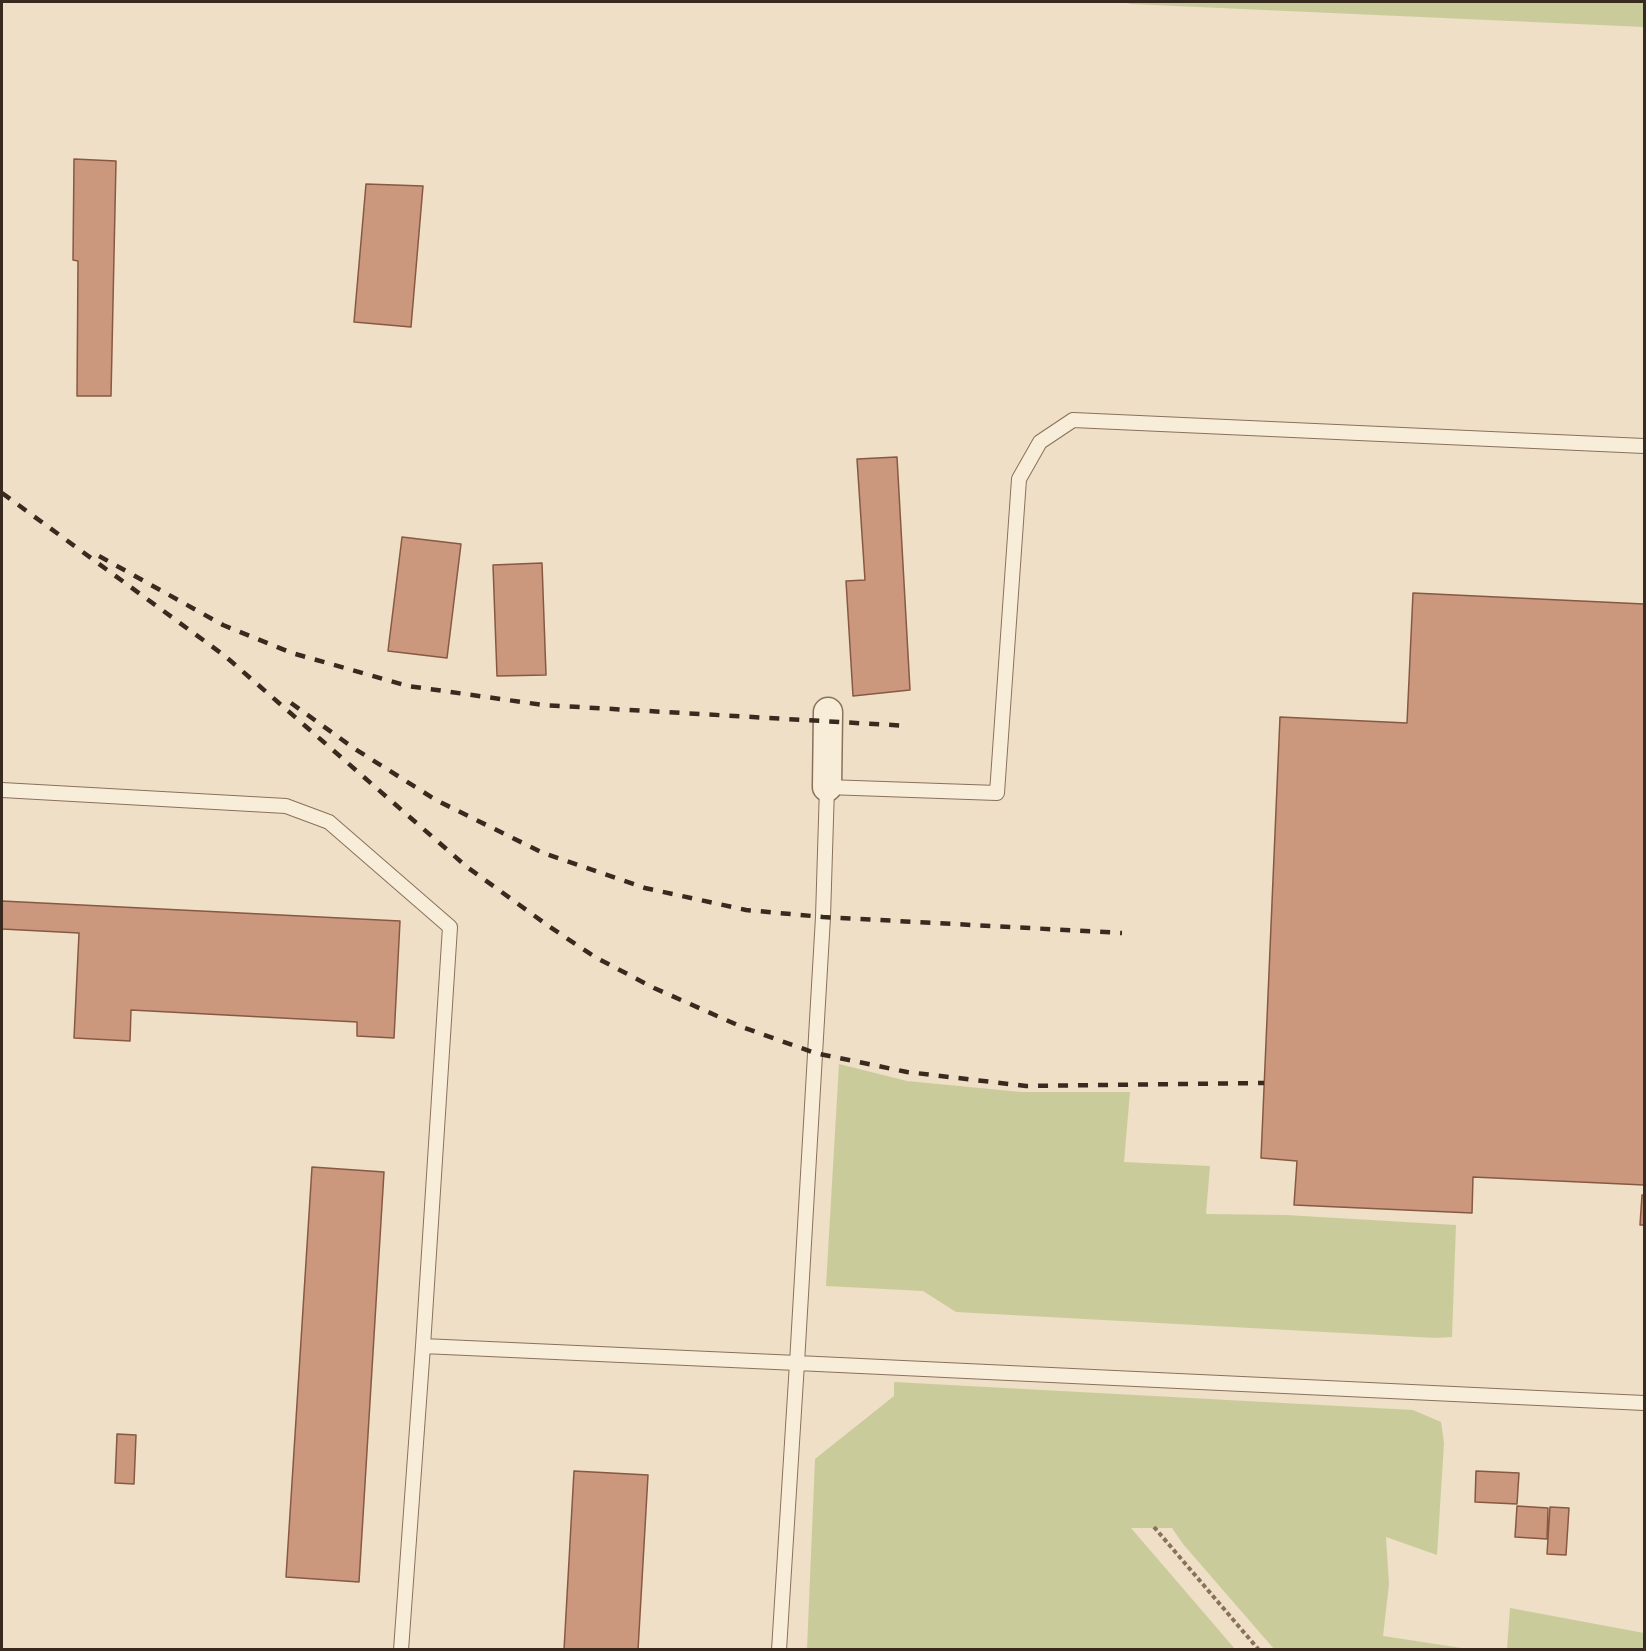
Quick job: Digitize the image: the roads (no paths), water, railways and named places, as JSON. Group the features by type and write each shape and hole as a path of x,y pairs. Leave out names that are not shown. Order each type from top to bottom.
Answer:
{"street":[{"path":"827,787 828,712"}],"lane":[{"path":"780,1650 823,917 827,787 997,793 1019,479 1040,442 1074,420 1644,446"},
{"path":"2,790 286,806 328,822 450,927 423,1346 400,1650"},
{"path":"423,1346 1644,1403"}],"railway":[{"path":"2,493 225,656 467,867 595,957 654,988 742,1027 815,1053 907,1072 1026,1086 1264,1083"},
{"path":"99,556 223,625 292,653 408,686 543,705 909,726"},
{"path":"291,703 355,749 436,800 543,853 645,888 746,910 823,917 1122,933"}]}
